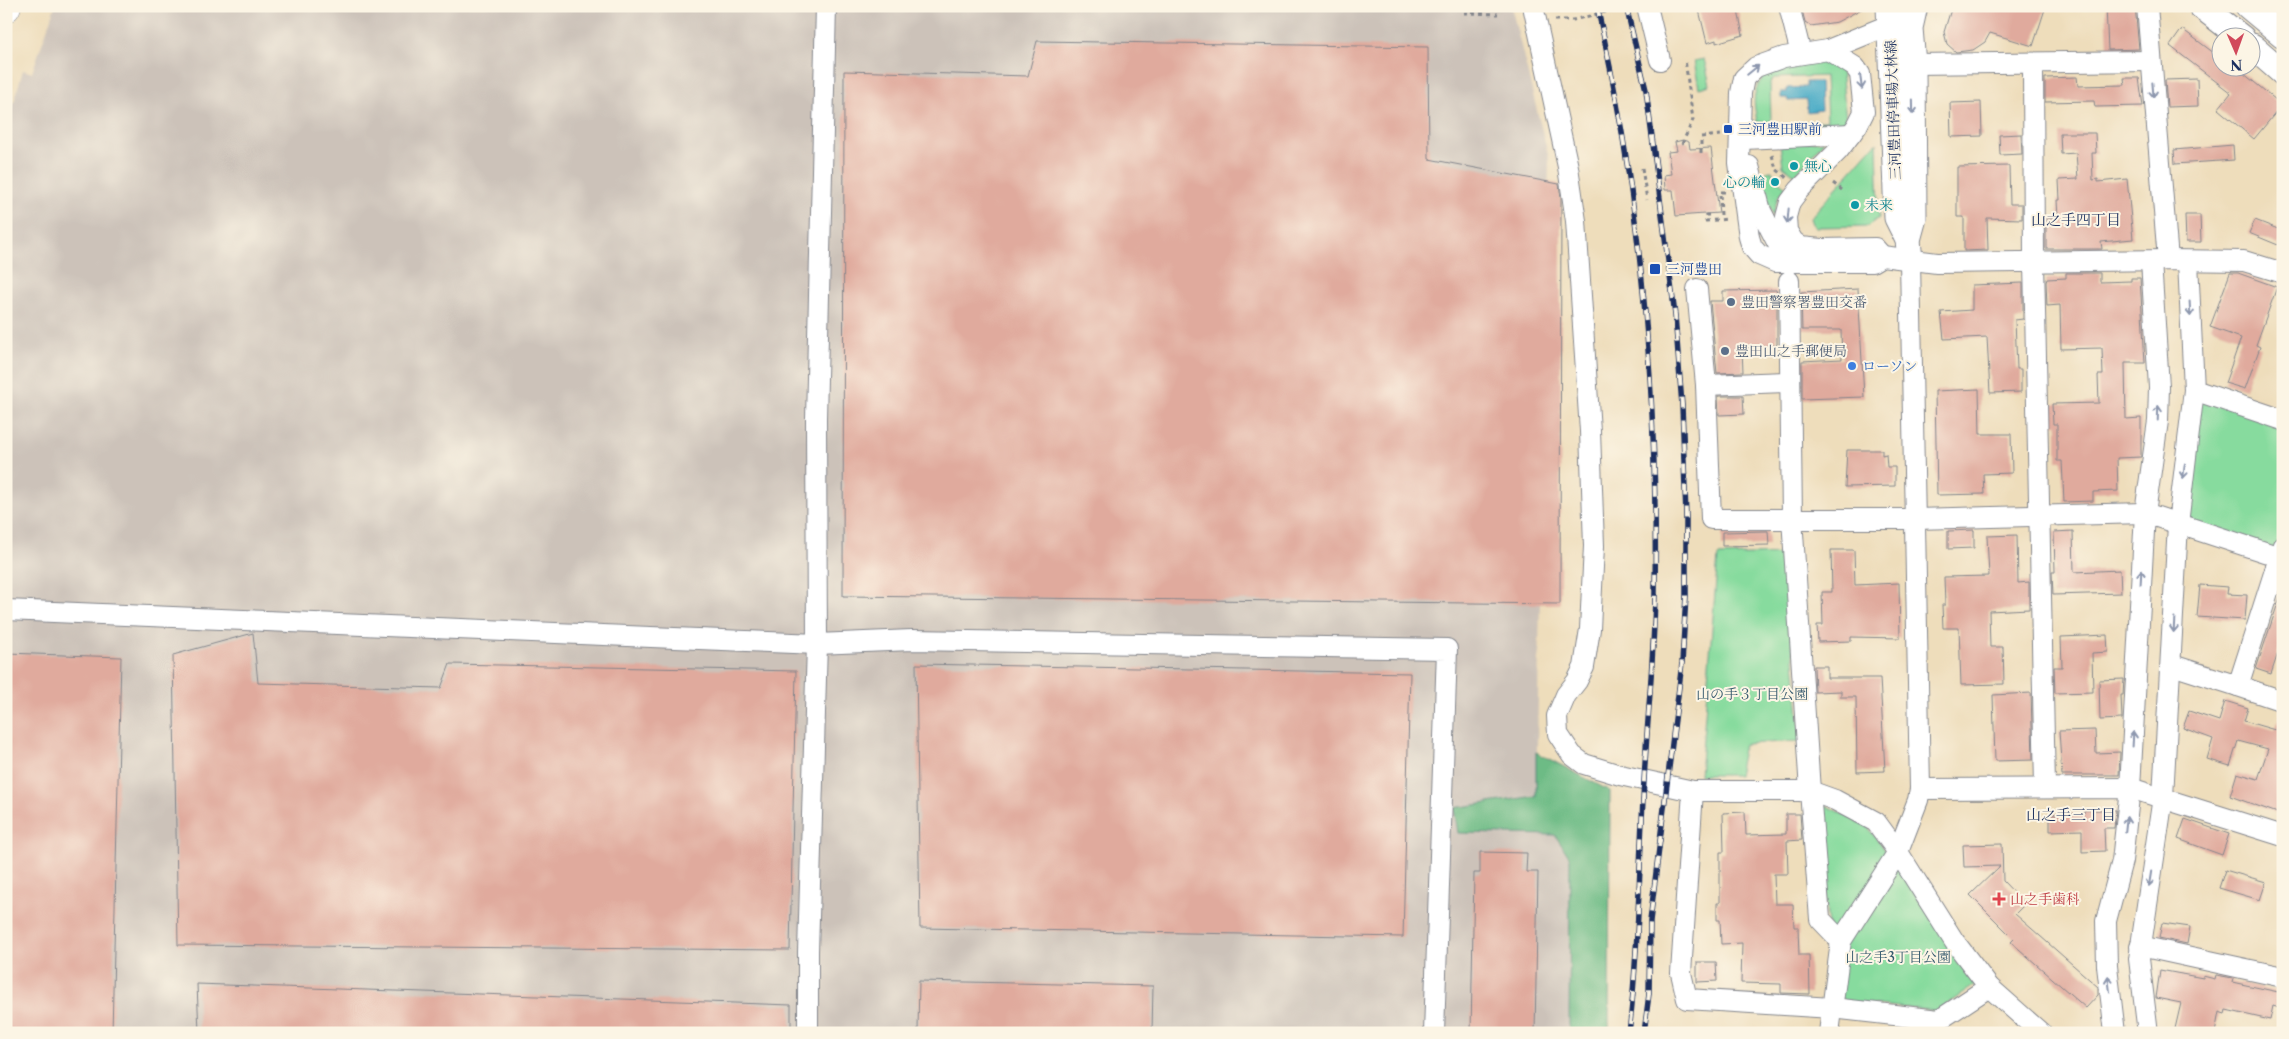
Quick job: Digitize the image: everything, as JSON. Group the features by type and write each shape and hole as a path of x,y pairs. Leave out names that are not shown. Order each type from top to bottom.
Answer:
{"main road":[{"name":"三河豊田停車場大林線","path":"1909,250 1914,218 1913,64 1910,28 1915,6"},
{"path":"2201,6 2229,28"},
{"path":"2248,6 2283,34"},
{"name":"三河豊田停車場大林線","path":"1889,15 1897,218 1909,250"},
{"path":"2262,55 2283,73"}],"street":[{"path":"808,1033 808,952 817,644 816,419 826,6"},
{"path":"1533,6 1568,167 1576,221 1590,431 1594,537 1590,629 1584,667 1577,681 1566,695 1557,716 1558,734 1572,755 1584,764 1620,775 1693,791 1810,790 1835,800 1876,822 1898,852 1954,941 1989,987 2042,1033"},
{"path":"1647,6 1660,60"},
{"path":"1789,6 1801,54"},
{"path":"2115,1033 2107,966 2106,921 2122,861 2130,788 2145,513 2158,421 2159,260 2147,6"},
{"path":"1889,15 1828,50 1784,57 1756,67 1744,78 1739,163 1743,201 1752,247 1759,255 1767,260 1872,262 1882,256 1909,250 1937,263 2159,260 2244,261 2283,273"},
{"path":"1828,50 1855,66 1860,74 1864,112 1851,134 1838,150 1799,190 1790,202 1786,217 1788,231 1793,241 1801,247 1821,249 1875,248 1882,256"},
{"path":"1913,64 2151,61"},
{"path":"2033,63 2034,262 2045,787"},
{"path":"1742,115 1744,139 1761,211 1781,250 1800,261"},
{"path":"1744,139 1851,134"},
{"path":"1829,1033 1841,941 1898,852 1918,800 1920,789 1909,250"},
{"path":"2148,1033 2139,959 2163,797 2172,665 2178,524 2194,390 2188,260"},
{"path":"1789,281 1792,518 1820,919 1841,941"},
{"path":"1698,289 1706,385 1711,519 1915,519 2145,513 2281,554 2238,686"},
{"path":"1706,385 1790,382"},
{"path":"2194,390 2283,420"},
{"path":"6,610 817,644 912,640 1447,650 1434,1033"},
{"path":"2172,665 2283,701"},
{"path":"1920,789 2130,788 2283,836"},
{"path":"1693,791 1681,973 1687,999 1832,1008 1939,1027 1989,987"},
{"path":"2140,946 2283,977"}],"path":[{"path":"1555,20 1573,20 1629,6"},
{"path":"1464,13 1498,14"},
{"path":"1682,144 1693,120 1685,59"},
{"path":"1701,153 1701,137 1722,135"},
{"path":"1771,149 1776,169 1789,180"},
{"path":"1642,168 1647,200"},
{"path":"1833,183 1842,190"},
{"path":"1720,192 1721,215"},
{"path":"1709,215 1706,215 1706,221 1728,219"}],"shaded area":[{"path":"55,6 1511,6 1549,159 1536,796 1607,808 1594,1033 6,1033 6,111 12,109 23,70 32,73"}],"green space":[{"path":"1704,59 1710,85 1699,88 1694,61"},
{"path":"1829,60 1841,68 1846,120 1831,129 1799,131 1799,122 1827,121 1825,76 1774,78 1770,82 1771,122 1757,122 1754,105 1755,95 1759,84 1765,76 1784,66"},
{"path":"1824,141 1795,175 1783,166 1780,143"},
{"path":"1877,142 1879,218 1867,226 1816,227 1812,224 1810,218"},
{"path":"1772,171 1774,178 1786,187 1778,197 1773,216 1765,192 1764,172"},
{"path":"2199,397 2283,424 2283,535 2276,552 2182,521"},
{"name":"山の手３丁目公園","path":"1785,554 1801,741 1744,744 1738,775 1700,775 1718,556"},
{"path":"1536,752 1610,791 1609,1033 1569,1033 1570,858 1555,835 1458,833 1454,808 1536,796"},
{"name":"山之手3丁目公園","path":"1817,801 1868,827 1978,983 1937,1011 1838,1001 1827,916"}],"water":[{"path":"1806,82 1820,82 1821,110 1807,112 1806,100 1788,101 1787,98 1781,98 1781,92 1787,92 1787,88 1806,87"}],"building":[{"path":"1698,6 1737,6 1743,35 1716,43 1716,40 1707,43"},
{"path":"1801,6 1867,6 1837,22 1811,26 1805,22"},
{"path":"1952,6 2046,6 2033,46 1990,33 1985,42 1973,50 1956,52 1947,44 1944,32"},
{"path":"2106,6 2135,6 2139,49 2108,50"},
{"path":"2182,29 2212,52 2212,78 2249,78 2282,105 2254,139 2218,109 2231,93 2170,46"},
{"path":"1037,41 1428,47 1429,159 1559,184 1561,198 1560,604 843,596 844,71 1028,76"},
{"path":"2077,77 2078,86 2125,85 2124,78 2139,78 2143,106 2095,107 2094,101 2045,102 2045,78"},
{"path":"2197,79 2198,106 2167,107 2165,80"},
{"path":"1981,102 1982,136 1951,137 1950,103"},
{"path":"2060,133 2095,133 2096,153 2092,153 2093,180 2098,179 2098,182 2127,179 2133,239 2101,242 2102,249 2046,249 2046,219 2058,218 2057,200 2060,200 2059,180 2078,179 2076,153 2061,154"},
{"path":"2021,134 2022,154 2000,155 1999,135"},
{"path":"1683,140 1689,142 1690,149 1711,148 1719,213 1676,216 1673,190 1665,190 1664,175 1671,174 1668,152 1677,151 1675,142"},
{"path":"2233,145 2234,160 2175,164 2174,150"},
{"path":"2009,166 2010,204 2022,204 2022,219 1987,218 1988,250 1964,251 1964,217 1957,217 1957,167"},
{"path":"2185,215 2200,215 2201,242 2186,242"},
{"path":"2255,220 2283,231 2278,245 2249,233"},
{"path":"2066,273 2100,273 2100,282 2131,281 2131,278 2140,278 2145,363 2125,363 2126,419 2141,418 2141,457 2117,458 2118,491 2093,492 2093,501 2064,502 2062,461 2057,461 2057,424 2053,424 2052,404 2099,403 2098,375 2103,375 2102,348 2061,349 2060,305 2047,306 2046,282 2047,279 2066,278"},
{"path":"2230,273 2238,273 2277,287 2256,345 2260,347 2245,389 2225,383 2241,338 2210,327"},
{"path":"2023,283 2023,319 2015,320 2017,369 2021,369 2021,392 1990,393 1987,337 1944,339 1941,312 1972,310 1972,285"},
{"path":"1858,289 1864,397 1802,399 1802,361 1842,359 1841,330 1802,330 1801,292"},
{"path":"1776,290 1777,345 1742,348 1743,372 1717,373 1710,301 1723,301 1723,291"},
{"path":"1979,389 1980,434 2011,434 2012,473 1983,474 1984,494 1937,495 1935,391"},
{"path":"1718,396 1743,396 1744,414 1719,415"},
{"path":"1847,450 1882,450 1882,455 1886,454 1887,467 1895,467 1895,486 1845,487"},
{"path":"1974,530 1974,548 1948,549 1948,531"},
{"path":"1768,531 1769,545 1722,546 1722,532"},
{"path":"2073,531 2074,572 2120,570 2121,593 2053,595 2052,572 2055,572 2054,532"},
{"path":"2017,535 2018,583 2029,582 2029,609 1989,611 1990,647 2003,647 2004,684 1961,685 1959,628 1943,628 1942,605 1945,605 1944,577 1989,576 1987,536"},
{"path":"1831,550 1854,550 1855,585 1899,583 1900,638 1851,637 1851,641 1818,642 1817,625 1823,625 1822,592 1832,592"},
{"path":"2200,585 2228,587 2227,594 2247,595 2245,620 2197,617"},
{"path":"2280,597 2283,598 2283,638 2271,674 2256,669"},
{"path":"253,633 258,683 441,688 450,664 796,671 790,950 178,945 173,655"},
{"path":"2107,635 2108,652 2092,653 2093,692 2055,693 2054,667 2062,667 2061,637"},
{"path":"6,653 121,657 112,1033 6,1033"},
{"path":"916,664 1410,673 1403,937 920,928"},
{"path":"1814,666 1827,666 1827,678 1880,678 1885,771 1857,772 1856,697 1841,697 1841,691 1815,692"},
{"path":"2124,679 2123,695 2121,695 2122,719 2100,720 2099,680"},
{"path":"2031,693 2033,760 1995,761 1993,695"},
{"path":"2225,701 2248,708 2244,721 2275,730 2281,713 2283,714 2283,815 2230,796 2237,773 2258,779 2268,749 2238,741 2230,766 2207,759 2213,739 2183,728 2189,711 2219,721"},
{"path":"2095,730 2096,753 2120,752 2119,775 2062,775 2059,731"},
{"path":"2084,810 2116,810 2114,828 2104,828 2105,851 2082,852 2082,830 2050,831 2050,814 2084,813"},
{"path":"1745,812 1746,835 1786,834 1786,814 1800,814 1802,840 1787,841 1788,874 1774,874 1775,904 1793,904 1794,927 1798,927 1799,955 1809,955 1810,994 1781,993 1781,984 1741,983 1742,943 1721,944 1720,920 1717,920 1717,903 1720,903 1720,852 1724,852 1723,813"},
{"path":"2185,819 2229,834 2222,855 2178,839"},
{"path":"2002,844 2003,881 2025,904 2015,914 2098,987 2098,995 2086,1008 2011,942 2014,939 1970,895 2000,866 1964,867 1963,845"},
{"path":"1480,852 1527,853 1526,872 1538,872 1535,1033 1471,1033 1474,873 1480,873"},
{"path":"2225,870 2266,882 2260,900 2219,888"},
{"path":"2162,923 2190,927 2187,944 2159,938"},
{"path":"1697,962 1716,962 1717,981 1697,982"},
{"path":"2160,970 2203,978 2203,976 2215,979 2216,975 2233,978 2232,982 2283,993 2283,1009 2273,1006 2270,1020 2226,1010 2225,1014 2219,1012 2215,1033 2174,1033 2181,1003 2156,998"},
{"path":"919,981 1153,986 1152,1033 918,1031"},
{"path":"197,984 791,1005 791,1033 199,1033"}],"railway":[{"path":"1597,6 1625,151 1635,224 1650,371 1653,445 1655,593 1652,671 1629,1033"},
{"path":"1626,6 1646,90 1675,315 1682,405 1686,516 1686,596 1682,663 1650,921 1649,994 1644,1033"}],"place":[{"name":"三河豊田駅前","path":"1728,129"},
{"name":"無心","path":"1794,166"},
{"name":"心の輪","path":"1775,182"},
{"name":"未来","path":"1855,205"},
{"name":"三河豊田","path":"1655,269"},
{"name":"豊田警察署豊田交番","path":"1731,302"},
{"name":"豊田山之手郵便局","path":"1725,351"},
{"name":"ローソン","path":"1852,366"},
{"name":"山之手歯科","path":"1999,899"}],"district":[{"name":"山之手四丁目","path":"2076,219"},
{"name":"山之手三丁目","path":"2071,814"}]}
